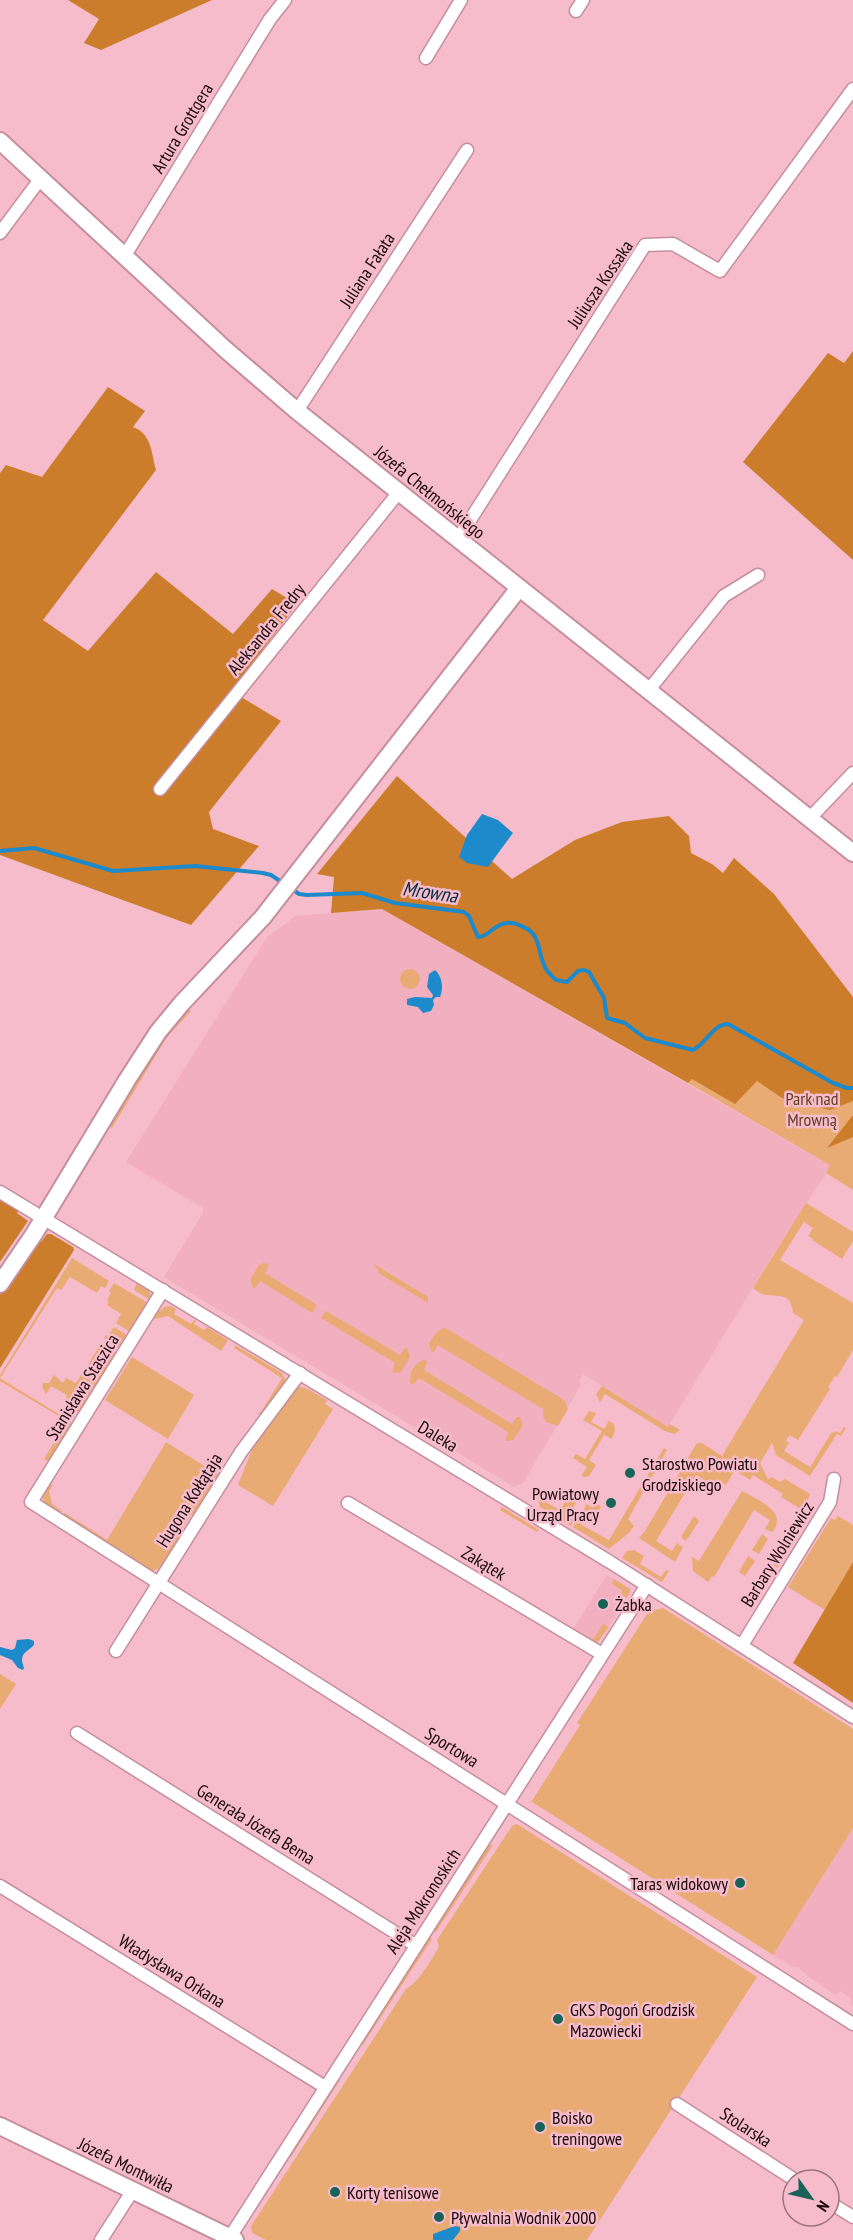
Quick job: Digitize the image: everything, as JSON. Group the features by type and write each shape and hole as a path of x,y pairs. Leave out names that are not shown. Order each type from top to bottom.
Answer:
{"street":[{"name":"Artura Grottgera","path":"124,256 270,19 285,0"},
{"path":"426,58 461,0"},
{"path":"576,11 582,0"},
{"name":"Juliusza Kossaka","path":"458,539 645,245 673,244 720,271 853,89"},
{"name":"Józefa Chełmońskiego","path":"0,141 226,350 297,411 853,852"},
{"name":"Juliana Fałata","path":"297,411 467,150"},
{"path":"0,233 41,178"},
{"name":"Aleksandra Fredry","path":"160,789 399,492"},
{"path":"648,691 724,596 758,575"},
{"path":"0,1284 44,1218 158,1032 277,899 519,588"},
{"path":"810,818 853,773"},
{"name":"Daleka","path":"0,1192 647,1585 853,1717"},
{"name":"Stanisława Staszica","path":"31,1502 163,1290"},
{"name":"Hugona Kołłątaja","path":"116,1651 241,1452 300,1373"},
{"name":"Barbary Wolniewicz","path":"742,1645 830,1502 834,1479"},
{"name":"Sportowa","path":"31,1502 853,2024"},
{"name":"Zakątek","path":"348,1503 602,1654"},
{"name":"Aleja Mokronoskich","path":"232,2238 415,1945 647,1585"},
{"name":"Generała Józefa Bema","path":"77,1733 415,1945"},
{"name":"Władysława Orkana","path":"0,1886 325,2087"},
{"name":"Stolarska","path":"677,2104 781,2171"},
{"name":"Józefa Montwiłła","path":"0,2126 232,2238"},
{"path":"101,2240 133,2190"}],"shaded area":[{"path":"68,0 212,0 101,50 84,43 99,19"},
{"path":"853,351 853,560 743,462 828,353 844,363"},
{"path":"108,387 145,411 133,427 144,434 147,439 156,470 43,620 88,651 156,572 233,634 272,589 297,604 231,691 281,721 209,812 213,829 259,846 191,925 0,855 0,473 6,465 42,477"},
{"path":"397,776 512,879 575,840 622,822 669,816 689,836 691,853 712,864 723,873 734,858 774,894 853,997 853,1101 830,1110 782,1098 757,1081 735,1104 692,1079 688,1083 382,909 331,913 334,877 317,874"},
{"path":"382,909 831,1166 767,1264 668,1427 583,1374 580,1380 581,1385 523,1483 514,1487 164,1277 203,1213 203,1208 126,1162 267,937 296,916"},
{"path":"853,1115 853,1137 827,1148"},
{"path":"0,1199 19,1210 17,1213 28,1221 0,1262"},
{"path":"47,1234 73,1247 74,1250 0,1368 0,1295 37,1240 41,1242"},
{"path":"853,1562 853,1703 793,1663"},
{"path":"607,1575 623,1585 627,1598 603,1635 590,1639 573,1629"},
{"path":"853,1828 853,2006 850,2004 851,1998 841,1991 835,1995 797,1967 773,1955"}],"green space":[{"path":"410,969 417,972 420,979 417,986 410,989 403,986 400,979 403,972"},
{"path":"186,1008 191,1011 167,1037 112,1128 108,1123 150,1055"},
{"name":"Park nad Mrowną","path":"720,1044 853,1079 853,1190 826,1173 830,1165 688,1083"},
{"path":"806,1203 853,1232 853,1241 842,1259 812,1240 808,1236 813,1228 804,1222 780,1260 853,1303 853,1350 837,1377 835,1376 828,1387 830,1389 798,1440 789,1435 786,1441 789,1443 784,1451 810,1467 832,1432 840,1433 844,1427 846,1428 841,1436 837,1434 810,1476 776,1455 772,1443 760,1463 768,1479 772,1477 780,1482 785,1479 810,1494 805,1506 801,1509 781,1497 783,1494 753,1475 750,1480 735,1470 726,1485 723,1483 719,1489 696,1475 656,1541 672,1551 677,1543 683,1547 675,1562 639,1538 697,1443 702,1443 722,1456 804,1320 793,1313 788,1299 763,1294 753,1288"},
{"path":"72,1258 109,1281 105,1288 101,1286 97,1293 70,1277 61,1290 57,1288 0,1378"},
{"path":"269,1264 265,1273 317,1305 312,1313 260,1281 253,1288 250,1280 259,1265"},
{"path":"374,1264 428,1297 428,1303 380,1274"},
{"path":"137,1282 149,1291 150,1300 134,1290"},
{"path":"114,1283 148,1303 130,1332 116,1323 121,1314 107,1305 111,1293 109,1291"},
{"path":"171,1306 176,1309 174,1314 191,1324 194,1320 196,1321 194,1324 204,1330 207,1327 228,1340 221,1351 168,1316 155,1319 153,1322 158,1310"},
{"path":"326,1311 400,1355 407,1348 410,1357 401,1372 392,1373 395,1363 321,1318"},
{"path":"114,1327 128,1336 120,1348 104,1338"},
{"path":"443,1328 564,1400 568,1409 558,1426 546,1422 543,1409 438,1345 433,1353 429,1343"},
{"path":"101,1344 117,1356 81,1411 76,1412 69,1408 73,1402 66,1398 67,1395 51,1386 46,1394 42,1387 43,1383 49,1383 54,1375 63,1383 66,1378 76,1383"},
{"path":"235,1345 282,1373 286,1381 262,1414 256,1414 261,1412 282,1378 234,1348"},
{"path":"132,1357 194,1395 168,1439 105,1400"},
{"path":"425,1360 427,1362 424,1370 512,1424 517,1417 520,1417 523,1425 513,1440 505,1441 508,1432 419,1378 411,1384 410,1376 413,1369"},
{"path":"0,1378 70,1421 72,1425 50,1462 44,1459 67,1421 0,1381"},
{"path":"294,1386 306,1388 327,1400 325,1404 333,1409 273,1506 238,1485 255,1442"},
{"path":"602,1386 668,1427 670,1424 680,1430 674,1434 665,1431 605,1394 600,1402 596,1394"},
{"path":"589,1411 596,1413 591,1422 604,1429 609,1421 614,1424 615,1430 612,1439 604,1435 589,1460 596,1465 589,1476 585,1477 581,1476 587,1467 573,1458 576,1454 585,1459 602,1431 583,1420"},
{"path":"166,1442 219,1475 196,1513 191,1515 180,1532 181,1537 162,1568 150,1571 63,1515 65,1513 107,1540"},
{"path":"664,1448 667,1450 628,1519 634,1526 626,1536 609,1549 573,1527 578,1520 582,1525 609,1540"},
{"path":"50,1485 53,1485 49,1491 52,1504 62,1511 60,1513 44,1503 43,1497"},
{"path":"573,1489 578,1495 574,1507 577,1516 571,1526 540,1507 538,1498 560,1510"},
{"path":"742,1491 769,1507 777,1518 776,1525 772,1532 765,1529 770,1520 754,1510 714,1577 712,1576 708,1582 693,1571 692,1557 699,1561"},
{"path":"595,1503 601,1507 594,1519 590,1521 583,1513 586,1504 593,1508"},
{"path":"502,1507 539,1530 537,1532 500,1510"},
{"path":"694,1516 699,1521 686,1541 681,1537"},
{"path":"838,1516 853,1525 853,1562 825,1610 788,1587 831,1518 835,1520"},
{"path":"762,1534 768,1539 759,1554 752,1550"},
{"path":"780,1544 789,1551 778,1568 768,1561"},
{"path":"634,1550 644,1556 640,1564 661,1577 666,1570 669,1571 662,1582 622,1558 627,1551"},
{"path":"748,1556 755,1561 745,1576 739,1572"},
{"path":"765,1566 776,1573 764,1590 754,1584"},
{"path":"614,1579 630,1589 627,1598 621,1594 622,1590 612,1584"},
{"path":"663,1608 853,1729 853,1828 773,1955 529,1800 532,1801 580,1725 577,1723 649,1611"},
{"path":"603,1624 609,1627 597,1643 590,1639 594,1638"},
{"path":"0,1674 16,1684 0,1709"},
{"name":"GKS Pogoń Grodzisk Mazowiecki","path":"517,1824 757,1977 587,2240 266,2240 252,2233 251,2226 406,1989 425,1970 439,1947 437,1940 512,1826"},
{"path":"487,1845 493,1845 436,1932 432,1930"},
{"path":"428,1936 432,1939 362,2046 361,2040"},
{"path":"337,2078 340,2080 291,2157 289,2156"}],"water":[{"path":"482,814 498,820 513,833 488,867 467,863 459,857 467,835"},
{"path":"435,970 441,979 442,990 440,997 433,1000 434,1005 431,1011 423,1013 418,1007 407,1005 407,999 432,998 433,995 427,987 429,974"},
{"path":"17,1640 34,1641 34,1645 23,1657 23,1670 18,1668 12,1660 0,1655 0,1647 12,1650"},
{"path":"455,2226 460,2227 460,2231 453,2240 433,2240 433,2234"}],"waterway":[{"name":"Mrowna","path":"0,851 34,848 113,871 195,866 263,873 283,883"},
{"name":"Mrowna","path":"292,889 299,894 307,895 362,893 395,903 464,912 469,916 478,937 503,924 516,924 527,929 535,937 545,967 556,980 567,982 578,971 589,972 604,998 607,1018 625,1023 645,1038 693,1050 718,1027 728,1024 833,1083 853,1088"}],"place":[{"name":"Starostwo Powiatu Grodziskiego","path":"630,1473"},
{"name":"Powiatowy Urząd Pracy","path":"611,1503"},
{"name":"Żabka","path":"603,1604"},
{"name":"Taras widokowy","path":"740,1883"},
{"name":"GKS Pogoń Grodzisk Mazowiecki","path":"558,2019"},
{"name":"Boisko treningowe","path":"540,2127"},
{"name":"Korty tenisowe","path":"335,2192"},
{"name":"Pływalnia Wodnik 2000","path":"439,2217"}]}
